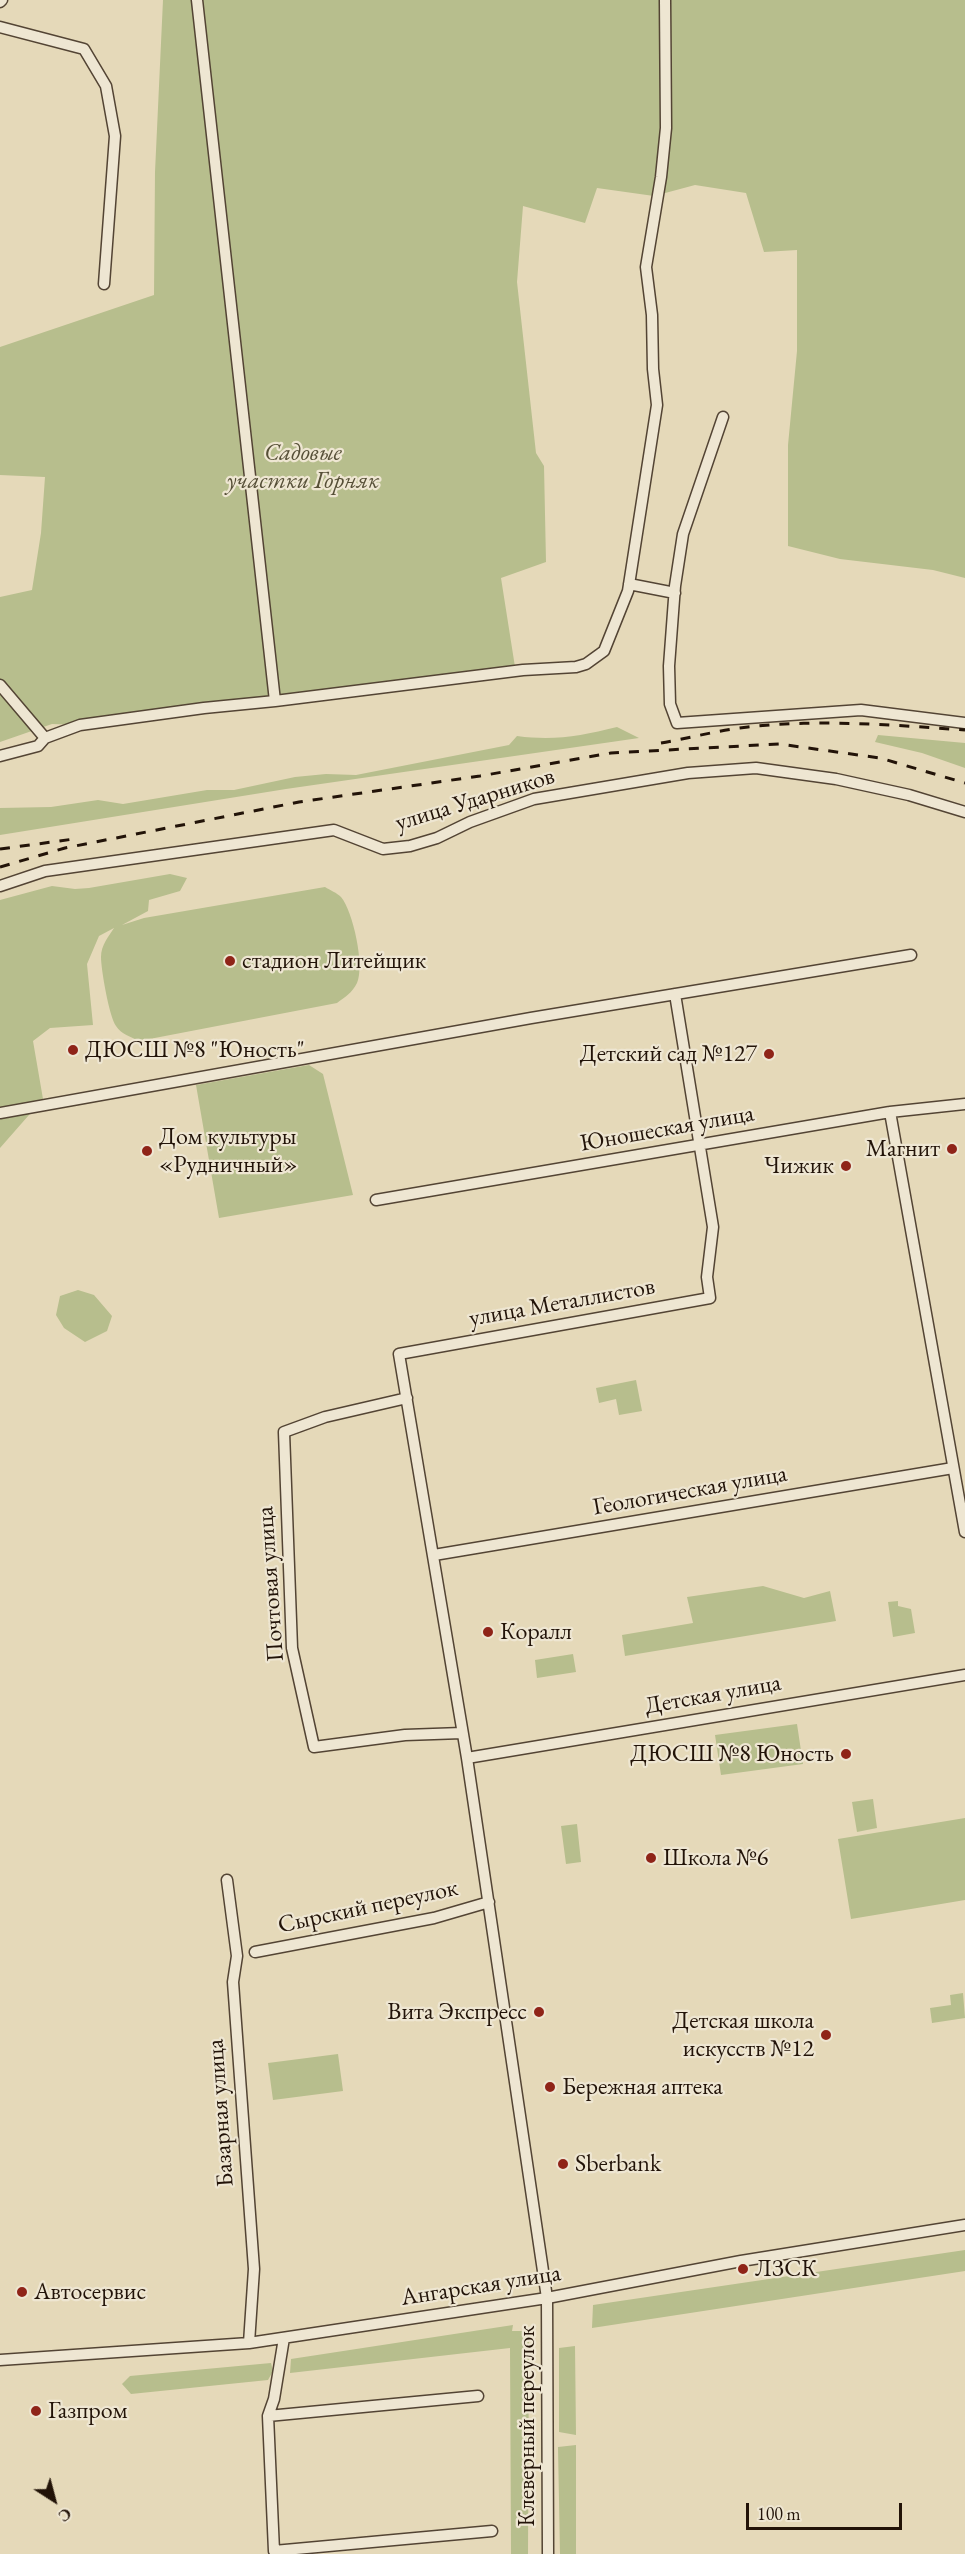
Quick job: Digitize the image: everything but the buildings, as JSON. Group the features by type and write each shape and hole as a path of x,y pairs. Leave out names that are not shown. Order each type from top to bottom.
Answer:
{"street":[{"path":"197,0 275,701"},
{"path":"0,756 38,746 45,738 80,725 204,708 586,664 604,651 629,584 657,405 652,369 652,315 646,267 662,177 666,128 665,0"},
{"path":"0,27 84,49 106,86 115,136 104,284"},
{"path":"723,417 683,534 675,592 669,666 670,704 677,723 861,710 965,723"},
{"path":"629,584 675,592"},
{"path":"0,686 45,738"},
{"name":"улица Ударников","path":"0,886 45,871 334,830 383,849 410,846 437,838 470,822 534,799 699,772 756,768 836,780 909,795 965,812"},
{"path":"0,1113 675,994 911,955"},
{"path":"675,994 699,1144"},
{"name":"Юношеская улица","path":"376,1200 890,1112 965,1104"},
{"path":"890,1112 965,1532"},
{"name":"улица Металлистов","path":"399,1354 710,1299 706,1277 713,1227 699,1144"},
{"name":"Клеверный переулок","path":"399,1354 467,1758 547,2298 548,2554"},
{"name":"Почтовая улица","path":"407,1398 325,1417 284,1432 292,1648 314,1747 405,1736 462,1733"},
{"name":"Геологическая улица","path":"434,1555 953,1468"},
{"name":"Детская улица","path":"467,1758 965,1674"},
{"name":"Базарная улица","path":"227,1880 237,1956 233,1982 254,2270 249,2343"},
{"name":"Сырский переулок","path":"255,1952 434,1918 489,1902"},
{"name":"Ангарская улица","path":"0,2360 249,2343 547,2298 741,2261 965,2225"},
{"path":"284,2338 274,2398 268,2416 274,2551 492,2531"},
{"path":"268,2416 478,2396"}],"green space":[{"name":"Садовые участки Горняк","path":"163,0 965,0 965,578 933,570 840,559 788,546 788,445 797,351 797,250 764,252 746,193 695,185 654,196 597,188 585,223 523,206 517,282 536,453 544,466 546,562 501,578 515,667 80,725 52,724 0,742 0,597 32,590 41,533 45,477 0,475 0,347 154,295 155,172"},
{"path":"617,727 639,738 286,789 0,835 0,808 51,807 98,800 123,804 207,790 234,790 295,777 326,774 356,775 509,745 517,736 567,737"},
{"path":"878,735 965,743 965,768 922,753 875,742"},
{"path":"170,874 187,878 180,891 149,900 148,911 122,925 144,918 325,887 341,897 350,914 359,952 357,983 348,995 337,1003 139,1041 118,1029 108,1003 101,953 114,928 99,936 87,964 93,1025 50,1028 33,1041 43,1099 0,1148 0,900 52,886 89,888"},
{"path":"309,1065 323,1074 353,1195 219,1218 196,1085"},
{"path":"78,1290 94,1295 112,1316 107,1331 85,1342 64,1328 56,1315 60,1296"},
{"path":"636,1380 642,1411 619,1415 616,1399 599,1403 596,1388"},
{"path":"763,1586 804,1598 830,1591 836,1621 625,1656 622,1635 693,1623 687,1597"},
{"path":"898,1601 898,1606 911,1609 915,1633 893,1637 888,1602"},
{"path":"573,1654 576,1672 537,1678 535,1660"},
{"path":"797,1724 803,1764 721,1775 715,1735"},
{"path":"873,1799 877,1828 857,1832 852,1802"},
{"path":"965,1818 965,1900 851,1919 838,1839"},
{"path":"577,1824 581,1862 566,1864 561,1826"},
{"path":"963,1993 965,2018 932,2023 930,2008 951,2005 950,1995"},
{"path":"338,2054 343,2091 273,2100 268,2063"},
{"path":"965,2250 965,2271 592,2328 593,2305"},
{"path":"513,2325 512,2331 529,2331 528,2554 511,2554 510,2348 290,2373 291,2359"},
{"path":"575,2346 576,2435 559,2432 559,2348"},
{"path":"271,2363 273,2371 268,2380 131,2394 122,2384 130,2376"},
{"path":"576,2445 576,2554 560,2554 558,2447"}],"railway":[{"path":"661,743 737,728 802,723 965,730"},
{"path":"0,867 65,848 299,802 480,776 611,753 779,744 880,758 965,783"},
{"path":"0,849 74,839"}],"place":[{"name":"стадион Литейщик","path":"230,961"},
{"name":"ДЮСШ №8 \"Юность\"","path":"73,1050"},
{"name":"Детский сад №127","path":"769,1054"},
{"name":"Магнит","path":"952,1149"},
{"name":"Дом культуры «Рудничный»","path":"147,1151"},
{"name":"Чижик","path":"846,1166"},
{"name":"Коралл","path":"488,1632"},
{"name":"ДЮСШ №8 Юность","path":"846,1754"},
{"name":"Школа №6","path":"651,1858"},
{"name":"Вита Экспресс","path":"539,2012"},
{"name":"Детская школа искусств №12","path":"826,2035"},
{"name":"Бережная аптека","path":"550,2087"},
{"name":"Sberbank","path":"563,2164"},
{"name":"ЛЗСК","path":"743,2269"},
{"name":"Автосервис","path":"22,2292"},
{"name":"Газпром","path":"36,2411"}]}
